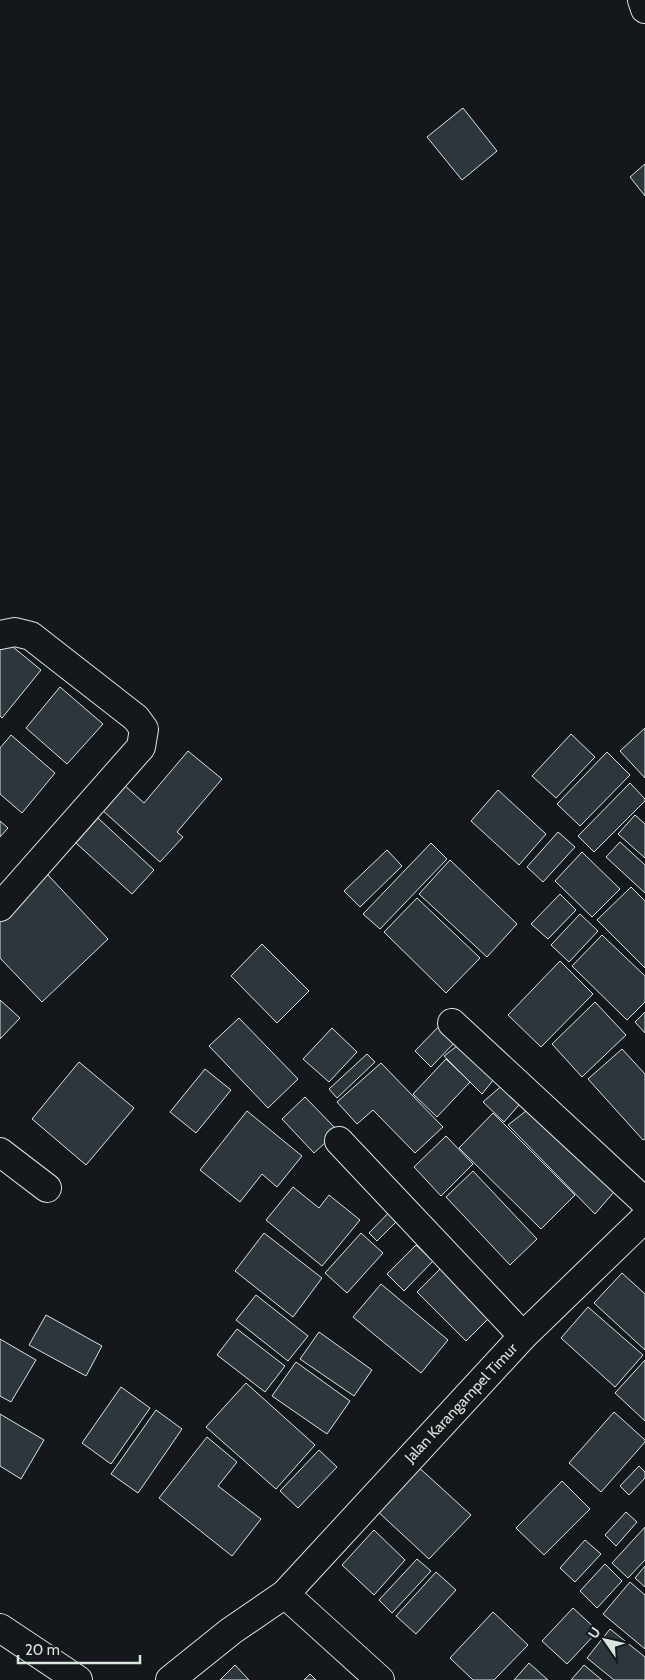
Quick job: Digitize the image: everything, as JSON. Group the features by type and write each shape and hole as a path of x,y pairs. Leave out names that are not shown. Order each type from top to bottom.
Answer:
{"street":[{"path":"642,0 645,9"},
{"path":"0,635 16,632 31,636 136,718 144,729 141,747 0,907"},
{"path":"452,1023 645,1202"},
{"path":"339,1141 523,1336"},
{"path":"0,1152 47,1188"},
{"name":"Jalan Karangampel Timur","path":"170,1680 231,1631 285,1594 523,1336 645,1218"},
{"path":"285,1594 380,1680"},
{"path":"0,1628 78,1680"}],"building":[{"path":"463,108 497,151 462,180 427,137"},
{"path":"645,164 645,196 630,177"},
{"path":"2,638 41,670 2,718 0,716 0,641"},
{"path":"60,687 103,724 67,764 26,728"},
{"path":"645,728 645,778 620,751"},
{"path":"571,734 595,757 556,798 532,776"},
{"path":"11,735 55,773 22,813 0,794 0,748"},
{"path":"188,751 222,779 177,832 183,837 160,862 101,809 123,784 144,803"},
{"path":"607,752 630,775 580,826 557,804"},
{"path":"630,783 645,801 594,852 578,836"},
{"path":"498,790 546,834 519,865 471,821"},
{"path":"635,815 645,824 645,858 618,834"},
{"path":"98,818 154,870 132,894 76,843"},
{"path":"0,821 8,828 0,837"},
{"path":"558,832 575,847 543,882 527,867"},
{"path":"620,842 645,865 645,893 606,857"},
{"path":"431,843 447,859 380,929 363,914"},
{"path":"387,850 402,866 360,907 344,891"},
{"path":"582,852 620,889 592,917 555,881"},
{"path":"450,860 517,924 487,957 419,894"},
{"path":"47,874 108,939 42,1002 0,958 0,919"},
{"path":"631,887 645,901 645,968 597,920"},
{"path":"560,894 576,910 548,939 531,924"},
{"path":"417,898 480,958 446,993 384,932"},
{"path":"580,914 598,931 569,962 551,945"},
{"path":"602,935 645,976 645,1002 627,1020 572,966"},
{"path":"262,944 309,991 277,1023 231,976"},
{"path":"560,961 593,994 541,1047 508,1015"},
{"path":"0,1000 20,1018 0,1039"},
{"path":"595,1002 626,1035 582,1077 552,1044"},
{"path":"645,1012 645,1033 635,1022"},
{"path":"239,1018 298,1079 268,1108 209,1046"},
{"path":"442,1023 458,1039 431,1067 415,1051"},
{"path":"332,1028 357,1052 329,1082 303,1059"},
{"path":"462,1042 499,1073 482,1094 444,1056"},
{"path":"622,1049 645,1074 645,1139 643,1140 588,1079"},
{"path":"367,1054 375,1062 337,1098 329,1089"},
{"path":"446,1059 470,1082 437,1117 413,1094"},
{"path":"79,1062 134,1108 86,1165 32,1119"},
{"path":"381,1063 443,1127 415,1153 373,1110 357,1124 337,1102"},
{"path":"205,1069 231,1090 196,1133 170,1112"},
{"path":"506,1082 525,1098 504,1122 483,1102"},
{"path":"305,1097 338,1131 314,1153 282,1119"},
{"path":"535,1104 619,1186 595,1214 508,1125"},
{"path":"247,1111 302,1156 277,1187 262,1174 240,1202 200,1170"},
{"path":"493,1113 575,1195 541,1229 459,1148"},
{"path":"446,1136 473,1164 441,1196 414,1167"},
{"path":"473,1171 537,1239 510,1265 446,1197"},
{"path":"293,1187 319,1208 329,1195 360,1220 322,1266 266,1220"},
{"path":"395,1206 404,1214 377,1241 369,1233"},
{"path":"264,1233 322,1278 293,1317 235,1271"},
{"path":"361,1233 383,1253 347,1293 325,1273"},
{"path":"416,1245 433,1261 404,1291 387,1274"},
{"path":"441,1268 490,1317 466,1341 417,1292"},
{"path":"622,1273 645,1294 645,1350 594,1303"},
{"path":"381,1284 448,1340 421,1373 353,1317"},
{"path":"256,1295 308,1336 288,1361 236,1320"},
{"path":"588,1307 643,1355 615,1387 561,1338"},
{"path":"46,1315 102,1346 86,1376 29,1345"},
{"path":"237,1329 285,1366 265,1392 217,1355"},
{"path":"319,1332 372,1370 354,1396 300,1359"},
{"path":"0,1339 36,1360 11,1402 0,1396"},
{"path":"645,1360 645,1421 615,1393"},
{"path":"296,1362 350,1401 327,1434 272,1396"},
{"path":"246,1383 315,1445 276,1489 206,1427"},
{"path":"121,1387 150,1408 111,1464 82,1443"},
{"path":"156,1410 182,1429 138,1493 111,1474"},
{"path":"614,1412 645,1442 601,1492 569,1463"},
{"path":"0,1414 44,1440 21,1479 0,1466"},
{"path":"207,1437 237,1462 218,1486 261,1519 232,1556 159,1498"},
{"path":"319,1450 337,1467 298,1508 280,1491"},
{"path":"415,1464 471,1515 429,1559 374,1508"},
{"path":"639,1466 645,1472 645,1478 629,1495 620,1486"},
{"path":"562,1481 590,1509 544,1555 516,1528"},
{"path":"626,1512 637,1522 616,1546 605,1535"},
{"path":"645,1527 645,1560 628,1578 612,1563"},
{"path":"374,1530 405,1560 374,1595 342,1565"},
{"path":"585,1540 601,1554 575,1582 560,1568"},
{"path":"417,1559 431,1571 392,1613 379,1600"},
{"path":"605,1564 622,1581 597,1608 580,1591"},
{"path":"645,1566 645,1587 635,1578"},
{"path":"436,1572 456,1590 416,1634 396,1616"},
{"path":"630,1582 645,1595 645,1649 603,1614"},
{"path":"573,1608 598,1631 567,1664 542,1641"},
{"path":"493,1612 528,1645 494,1680 473,1680 450,1658"},
{"path":"610,1629 645,1657 645,1680 614,1680 587,1658"},
{"path":"529,1663 548,1680 514,1680"},
{"path":"235,1665 249,1680 220,1680"},
{"path":"584,1665 602,1680 571,1680"},
{"path":"310,1674 316,1680 304,1680"}]}
